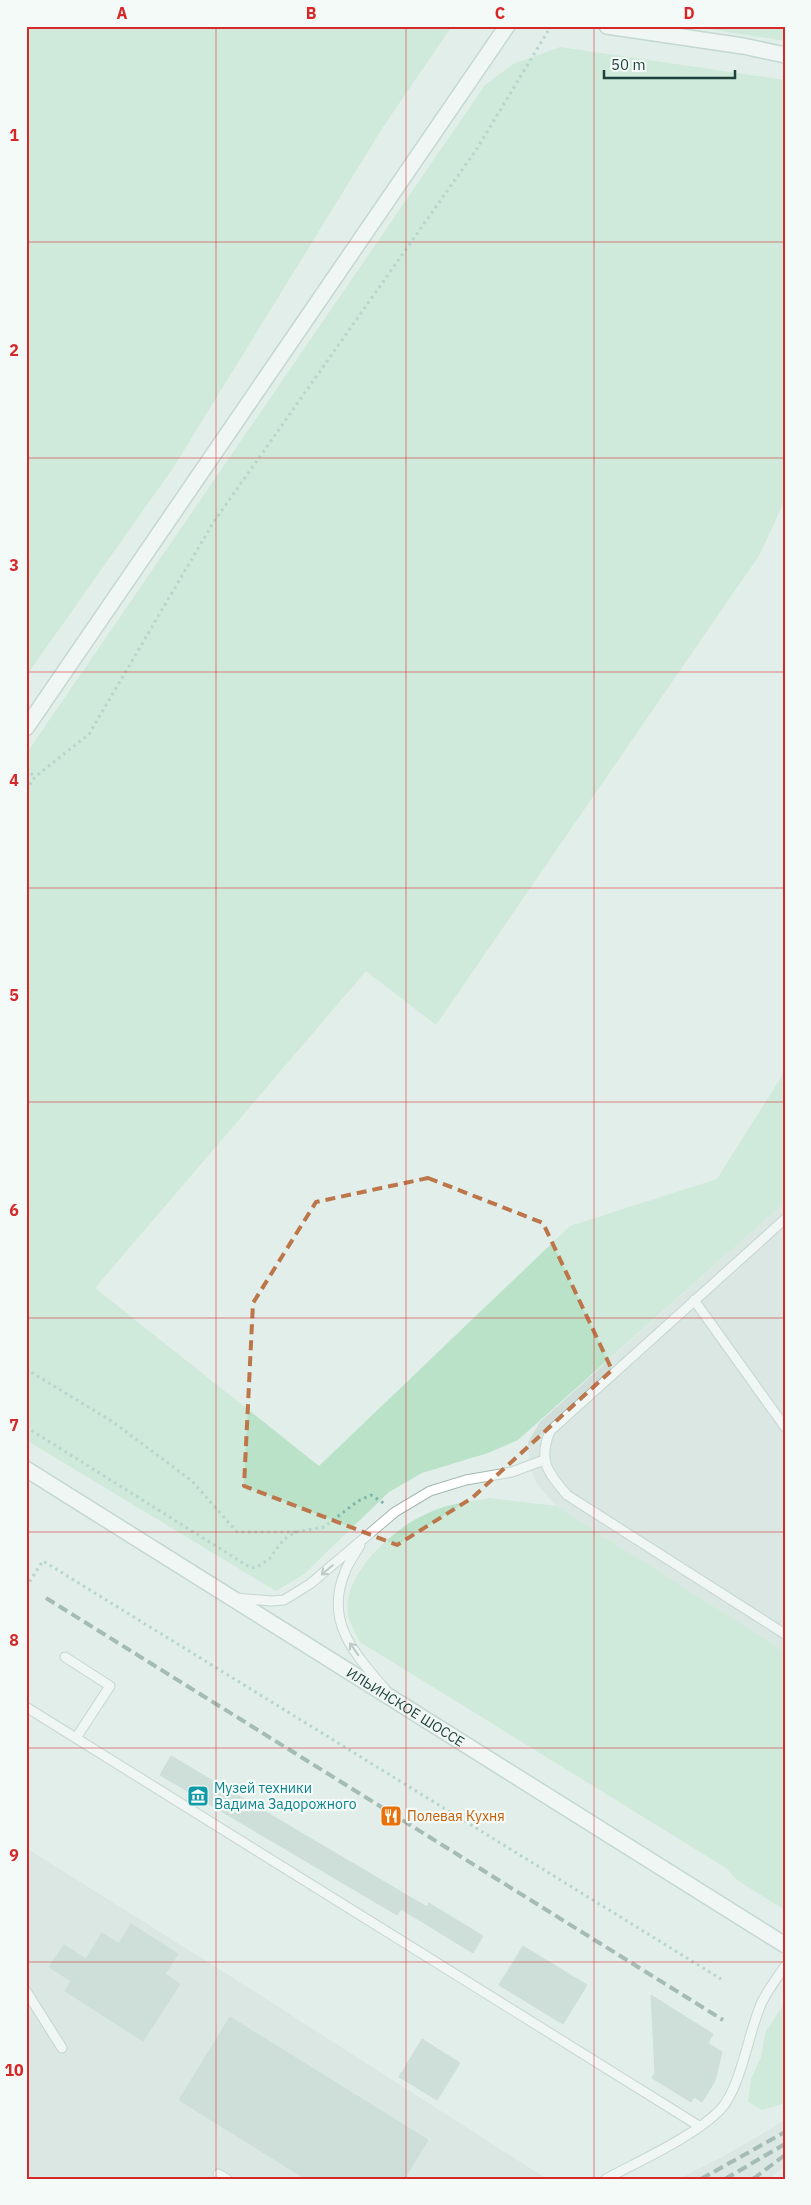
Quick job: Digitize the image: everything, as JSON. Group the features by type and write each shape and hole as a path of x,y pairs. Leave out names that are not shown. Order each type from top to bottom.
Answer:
{"street":[{"path":"26,728 507,26"},
{"path":"607,26 743,46 785,55"},
{"name":"ИЛЬИНСКОЕ ШОССЕ","path":"26,1469 785,1945"}],"lane":[{"path":"785,1219 550,1431 544,1446 544,1460 551,1476 567,1495 785,1634"},
{"path":"694,1300 785,1427"},
{"path":"231,1598 284,1600 310,1584 395,1512 430,1491 466,1480 512,1472 544,1460"},
{"path":"364,1539 345,1570 340,1586 337,1603 339,1620 345,1637 395,1700"},
{"path":"65,1657 110,1686 76,1738"},
{"path":"27,1710 76,1738 699,2126"},
{"path":"606,2179 699,2126 721,2109 737,2082 745,2049 761,2003 785,1966"},
{"path":"26,1992 62,2048"},
{"path":"218,2174 227,2179"}],"path":[{"path":"26,790 35,777 89,734 213,523 476,150 548,31"},
{"path":"26,769 35,777"},
{"path":"26,1369 113,1422 192,1481 237,1532 296,1532 324,1527 358,1501 371,1495 395,1512"},
{"path":"26,1427 251,1568 261,1565 270,1558 283,1540 296,1532"},
{"path":"26,1587 43,1561 721,1979"}],"highlighted area":[{"path":"428,1178 543,1223 612,1370 472,1498 397,1545 244,1486 253,1303 316,1202"}],"shaded area":[{"path":"785,1202 785,1652 556,1506 537,1484 529,1465 528,1442 540,1422"},
{"path":"26,1848 544,2177 540,2179 26,2179"},
{"path":"785,2120 785,2166 768,2179 679,2179 733,2151"}],"green space":[{"path":"26,26 452,26 383,127 173,468 26,676"},
{"path":"690,26 785,26 785,41"},
{"path":"560,47 785,80 785,500 760,554 436,1025 366,971 95,1288 319,1466 570,1226 717,1179 785,1071 785,1202 518,1440 488,1453 422,1473 389,1492 303,1575 276,1591 26,1440 26,754 485,85 513,64"},
{"path":"490,1498 556,1506 785,1652 785,1910 737,1880 726,1868 360,1642 349,1618 348,1603 351,1588 369,1558 381,1545 408,1524 428,1513 454,1504"},
{"path":"785,2003 785,2103 762,2110 748,2102 751,2079 761,2057 766,2031"}],"building":[{"path":"171,1756 427,1907 429,1903 483,1936 473,1953 401,1909 397,1915 160,1775"},
{"path":"131,1924 178,1954 165,1974 180,1984 143,2041 65,1991 71,1981 49,1967 64,1945 86,1959 102,1933 119,1944"},
{"path":"523,1946 587,1985 563,2024 499,1985"},
{"path":"651,1995 713,2034 708,2043 722,2052 715,2081 702,2102 694,2097 691,2102 652,2078 655,2073"},
{"path":"230,2017 428,2140 404,2179 306,2179 179,2100"},
{"path":"422,2039 460,2063 437,2100 399,2077"}],"railway":[{"path":"46,1598 723,2020"},
{"path":"701,2179 785,2132"},
{"path":"725,2179 785,2144"},
{"path":"753,2179 785,2155"}],"place":[{"name":"Музей техники Вадима Задорожного","path":"198,1796"},
{"name":"Полевая Кухня","path":"391,1816"}]}
